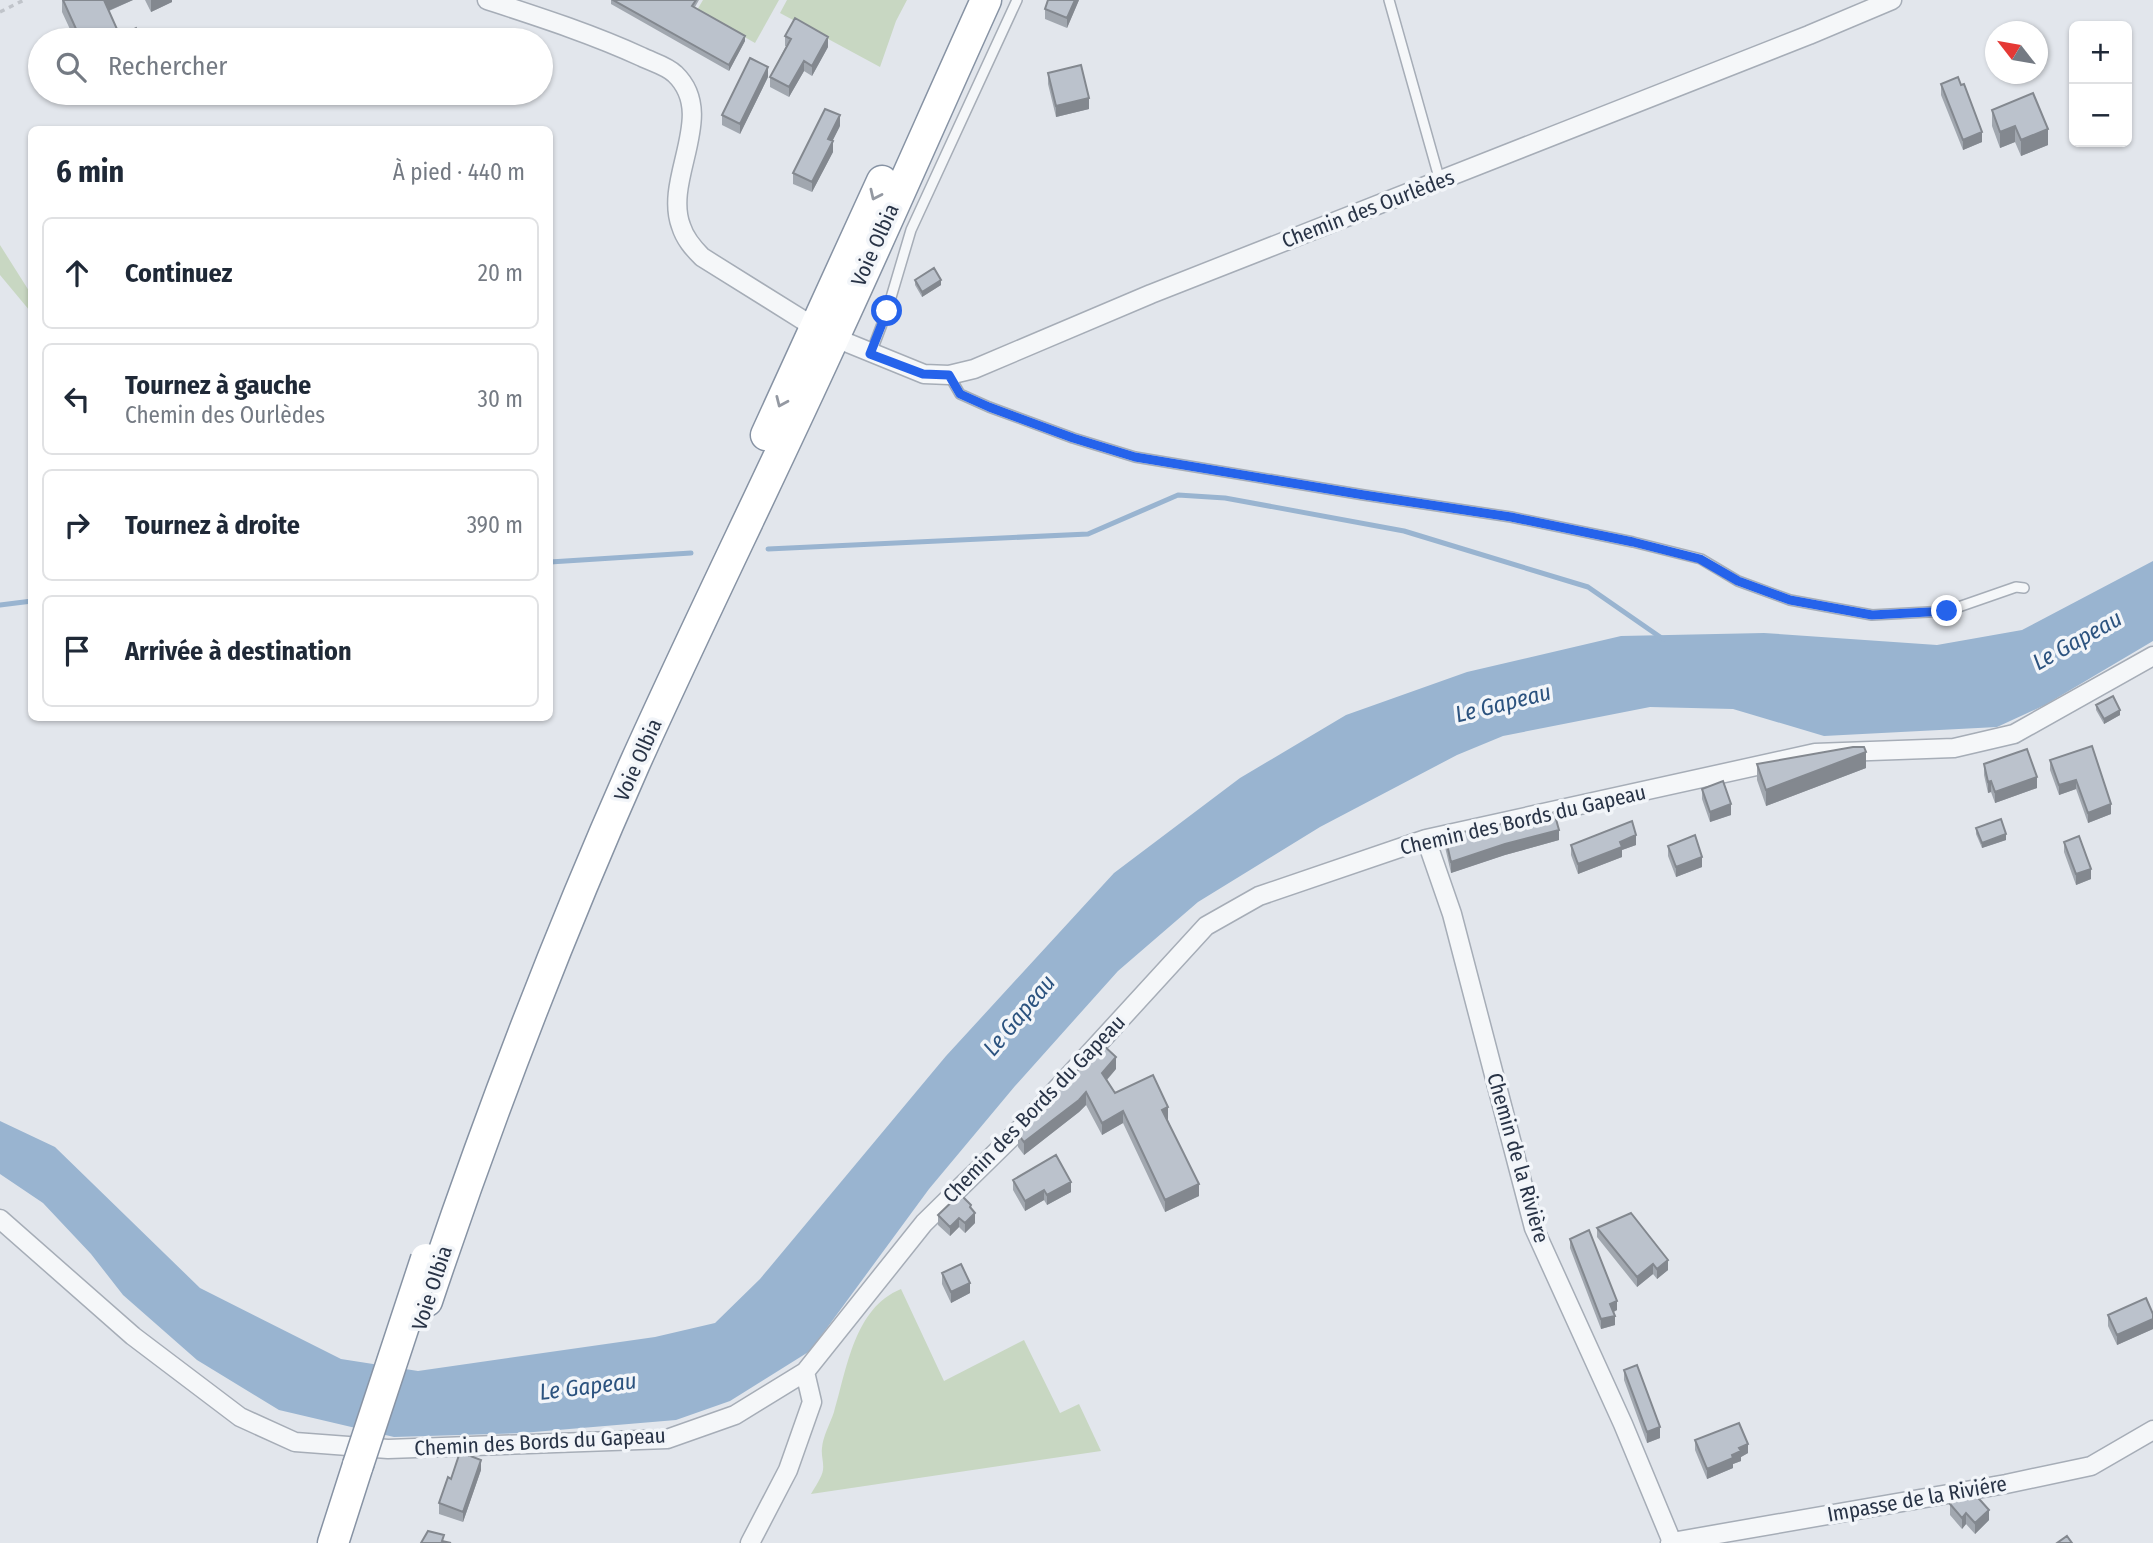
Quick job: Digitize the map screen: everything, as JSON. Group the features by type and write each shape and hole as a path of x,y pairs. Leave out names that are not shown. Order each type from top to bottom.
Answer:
{"highway":[{"name":"Voie Olbia","path":"332,1543 364,1467 433,1261 463,1155 540,957 619,766 723,528 872,200 967,0"},
{"name":"Voie Olbia","path":"433,1261 464,1192 497,1102 629,777 832,343 986,0"},
{"name":"Voie Olbia","path":"347,1543 364,1467"}],"street":[{"path":"487,0 613,44 673,72 688,89 693,110 677,203 680,226 691,246 702,257 806,322"},
{"name":"Chemin des Ourlèdes","path":"844,341 923,374 949,375 974,369 1163,289 1809,36 1892,0"},
{"name":"Chemin des Bords du Gapeau","path":"0,1219 134,1336 240,1417 295,1442 388,1449 667,1439 735,1415 805,1372 924,1223 1022,1127 1206,926 1259,896 1426,839 1815,753 1954,748 2014,734 2153,656"},
{"name":"Chemin de la Rivière","path":"1426,839 1452,914 1534,1228 1623,1424 1671,1542"},
{"path":"750,1543 788,1470 812,1402 805,1372"},
{"name":"Impasse de la Riviére","path":"1671,1542 1993,1486 2091,1466 2153,1430"}],"lane":[{"path":"870,354 887,311 911,230 1017,0"},
{"path":"1389,0 1440,181"},
{"path":"949,375 960,394 989,407 1073,438 1135,457 1511,517 1633,542 1700,559 1738,581 1790,600 1872,615 1947,611 2015,587 2024,588"}],"path":[{"path":"0,12 24,0"}],"green space":[{"path":"703,0 779,0 755,43 697,10"},
{"path":"787,0 907,0 896,21 880,67 780,13"},
{"path":"0,245 28,289 28,309 0,275"},
{"path":"901,1289 944,1381 1024,1340 1060,1413 1079,1404 1101,1451 811,1494 822,1473 824,1439 855,1342 873,1310 885,1298"}],"water":[{"name":"Le Gapeau","path":"2153,561 2153,641 2045,705 1997,727 1824,736 1733,709 1650,707 1503,736 1457,755 1320,827 1198,902 1118,971 1015,1086 929,1189 810,1351 730,1401 676,1420 522,1433 394,1437 279,1410 197,1360 123,1295 91,1254 43,1203 0,1174 0,1121 55,1147 200,1288 341,1359 418,1371 655,1337 715,1323 760,1279 946,1056 1114,873 1240,778 1346,715 1467,672 1621,636 1764,633 1937,645 2022,630"}],"building":[{"path":"63,0 104,0 116,28 76,28"},
{"path":"613,0 696,0 692,6 745,36 729,65"},
{"path":"1048,0 1075,0 1067,18 1045,9"},
{"path":"795,18 828,37 812,66 804,61 789,87 770,77 791,39 785,36"},
{"path":"750,58 768,67 740,124 722,115"},
{"path":"1081,65 1089,98 1056,106 1048,73"},
{"path":"1958,77 1961,85 1964,84 1982,132 1963,140 1941,84"},
{"path":"2033,93 2048,129 2021,140 2015,126 2000,132 1992,110"},
{"path":"825,109 840,115 828,139 833,141 812,182 793,173"},
{"path":"934,268 941,280 922,292 915,280"},
{"path":"2113,696 2120,710 2104,719 2096,705"},
{"path":"2092,746 2111,804 2088,813 2076,780 2059,785 2050,760"},
{"path":"1864,747 1866,752 1766,790 1757,764"},
{"path":"2027,749 2037,777 1995,792 1991,781 1988,782 1984,764"},
{"path":"1723,781 1731,804 1710,812 1702,789"},
{"path":"1554,812 1559,830 1451,862 1445,836"},
{"path":"2001,819 2006,834 1982,843 1976,828"},
{"path":"1632,821 1636,835 1620,842 1622,847 1578,864 1571,845"},
{"path":"1695,835 1702,857 1676,867 1668,846"},
{"path":"2079,836 2091,869 2076,874 2064,842"},
{"path":"1102,1044 1116,1057 1102,1073 1115,1093 1153,1075 1168,1107 1162,1110 1199,1184 1165,1200 1123,1111 1102,1123 1086,1092 1024,1142 1018,1134"},
{"path":"1056,1155 1071,1182 1047,1195 1044,1190 1025,1201 1013,1180"},
{"path":"960,1194 975,1213 965,1223 959,1218 950,1227 938,1215"},
{"path":"1631,1213 1668,1260 1657,1269 1653,1264 1637,1277 1597,1228"},
{"path":"1589,1230 1617,1301 1610,1304 1615,1316 1601,1319 1570,1239"},
{"path":"961,1264 970,1283 951,1292 942,1273"},
{"path":"2146,1298 2153,1319 2117,1335 2108,1315"},
{"path":"1637,1365 1660,1427 1647,1432 1624,1370"},
{"path":"1739,1423 1748,1444 1739,1448 1741,1451 1732,1455 1733,1458 1707,1469 1695,1440"},
{"path":"460,1452 481,1460 463,1512 439,1503"},
{"path":"1972,1491 1989,1510 1975,1523 1966,1513 1962,1518 1950,1504 1963,1492"},
{"path":"428,1531 444,1535 442,1541 451,1543 421,1543"},
{"path":"2067,1536 2072,1543 2057,1543"}],"waterway":[{"path":"768,549 1088,534 1178,495 1225,498 1404,531 1588,587 1663,639"},
{"path":"553,562 691,553"},
{"path":"0,605 28,602"}],"route":[{"path":"887,311 870,354 923,374 949,375 960,394 989,407 1073,438 1135,457 1511,517 1633,542 1700,559 1738,581 1790,600 1872,615 1947,611"}]}
